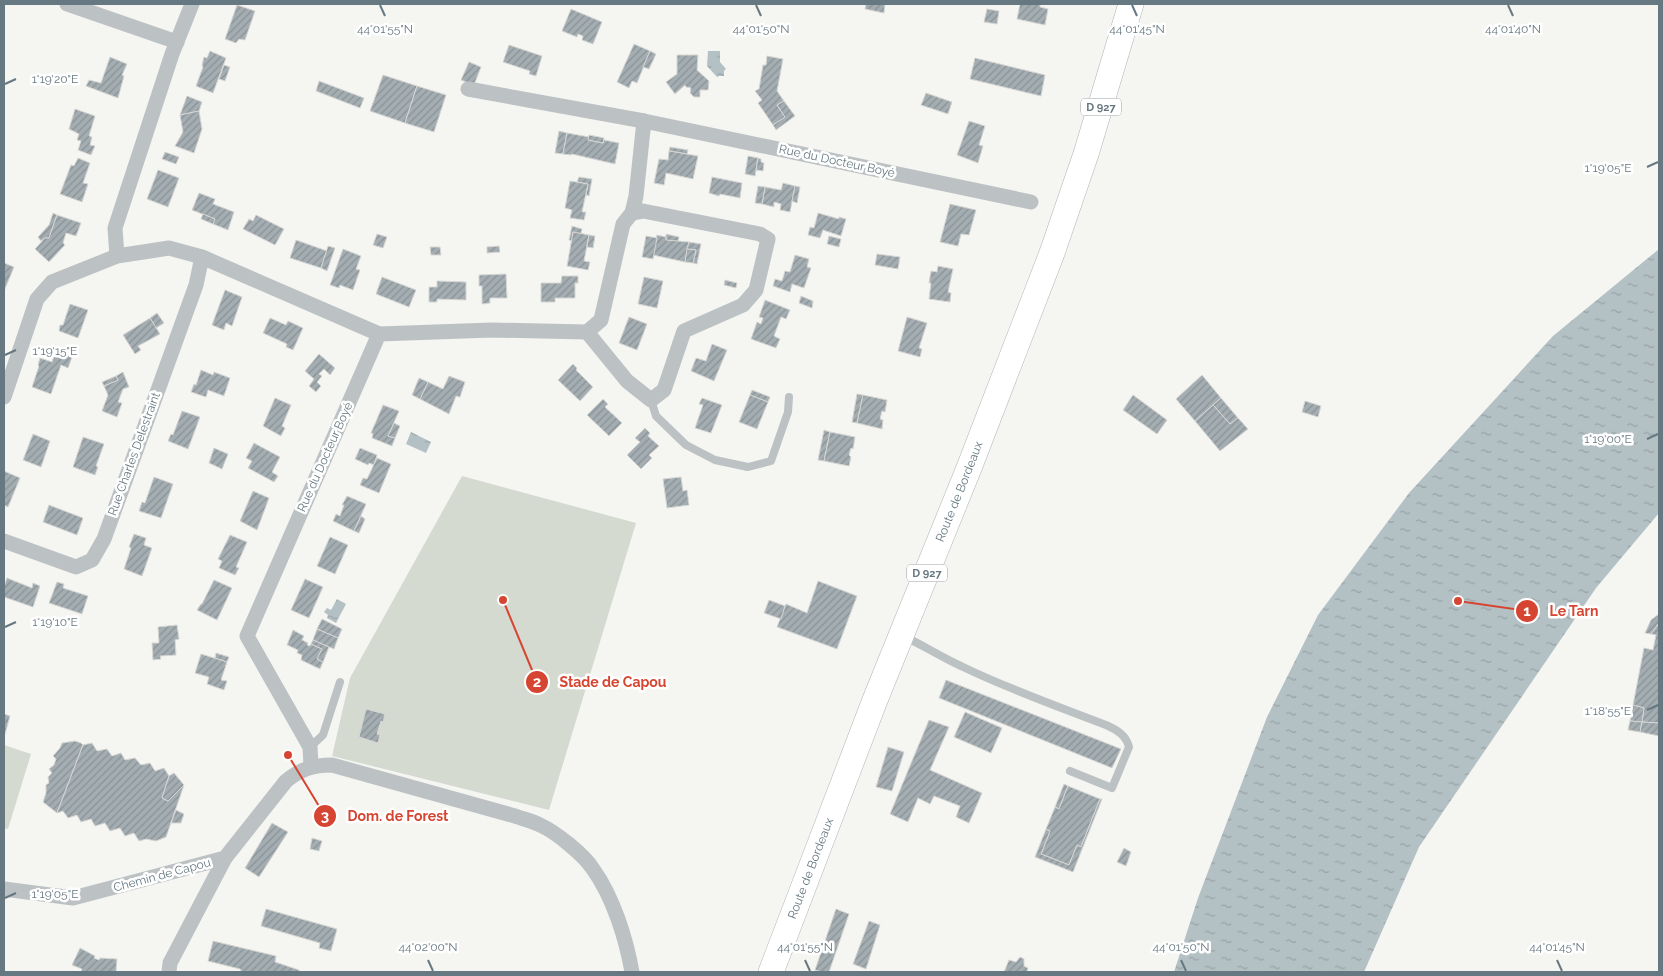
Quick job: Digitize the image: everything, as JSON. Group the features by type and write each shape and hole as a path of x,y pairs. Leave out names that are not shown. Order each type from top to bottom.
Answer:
{"main road":[{"name":"Route de Bordeaux","path":"771,972 1052,253 1086,154 1131,4"}],"street":[{"path":"67,4 177,42"},
{"path":"117,256 115,228 177,42 192,4"},
{"name":"Rue du Docteur Boyé","path":"468,89 644,121 1031,202"},
{"path":"4,397 37,299 52,282 117,256 169,248 202,258 379,334 492,330 587,332 601,320 623,224 632,213 636,196 644,121"},
{"path":"587,332 627,381 651,400 664,390 684,331 743,305 756,290 768,239 760,234 643,212 632,213"},
{"name":"Rue Charles Delestraint","path":"4,541 76,567 92,560 107,530 196,285 202,258"},
{"name":"Rue du Docteur Boyé","path":"311,766 310,748 247,636 379,334"},
{"path":"311,766 332,766 347,769 515,816 540,824 553,832 592,867 608,895 628,950 632,972"},
{"name":"Chemin de Capou","path":"4,889 73,898 225,858 286,781 298,771 311,766"},
{"path":"168,972 170,963 225,858"}],"lane":[{"path":"651,400 656,416 686,445 715,460 748,467 771,461 788,412 789,396"},
{"path":"902,636 1004,686 1106,725 1122,734 1127,740 1129,747 1112,788 1070,771"},
{"path":"310,748 323,735 340,682"}],"shaded area":[{"path":"462,476 636,523 549,810 332,756 350,678"},
{"path":"4,745 31,754 8,829 4,828"}],"water":[{"path":"708,51 720,51 720,62 726,69 724,76 717,77 707,66"},
{"path":"1659,249 1659,513 1596,588 1419,847 1364,972 1174,972 1198,898 1267,717 1318,615 1409,493 1553,336"},
{"path":"411,432 431,442 426,453 406,444"},
{"path":"337,599 346,604 336,623 327,618 328,615 324,612 327,608 331,610"}],"building":[{"path":"866,4 885,4 884,13 865,9"},
{"path":"1020,4 1040,4 1040,7 1048,9 1045,25 1017,19"},
{"path":"237,5 255,11 245,40 239,39 236,43 225,39"},
{"path":"571,9 602,22 593,44 582,40 583,36 578,34 577,37 562,31"},
{"path":"987,9 999,11 997,24 984,22"},
{"path":"634,44 650,51 637,83 632,81 629,88 617,82"},
{"path":"509,45 542,56 536,76 529,74 530,71 503,62"},
{"path":"210,51 226,58 213,93 196,86 203,67 204,57 207,58"},
{"path":"650,51 656,54 649,69 643,67"},
{"path":"677,55 698,55 697,70 709,81 708,90 700,90 700,97 694,97 690,93 691,88 685,85 675,94 666,82 677,74"},
{"path":"767,56 783,59 777,91 784,101 777,105 785,117 773,125 758,103 762,100 755,91 759,89 763,65 766,65"},
{"path":"110,57 127,64 122,75 124,76 118,98 86,86 89,80 101,83"},
{"path":"975,58 1045,75 1041,96 970,79"},
{"path":"469,62 481,67 474,85 461,80"},
{"path":"224,65 230,67 225,81 219,79"},
{"path":"383,75 417,86 405,123 370,111"},
{"path":"319,81 364,98 360,108 316,91"},
{"path":"417,86 446,95 434,132 405,123"},
{"path":"926,93 952,102 948,114 921,105"},
{"path":"187,96 202,102 199,111 180,115"},
{"path":"784,101 795,116 776,130 773,125 785,117 777,105"},
{"path":"75,109 95,116 89,136 92,137 90,145 95,146 91,155 78,150 81,141 77,140 79,134 69,129"},
{"path":"199,111 202,129 194,153 175,146 183,132 180,115"},
{"path":"969,121 985,126 979,145 983,146 978,163 957,155"},
{"path":"559,131 567,133 563,154 555,153"},
{"path":"567,133 589,137 588,140 603,143 604,140 619,143 615,164 572,154 563,154"},
{"path":"589,135 604,138 603,143 588,140"},
{"path":"670,147 688,150 687,154 669,151"},
{"path":"669,151 698,156 693,179 666,173 664,185 654,183 659,159 668,160"},
{"path":"165,152 179,157 176,164 162,159"},
{"path":"748,156 758,158 755,176 745,174"},
{"path":"78,158 90,163 83,183 88,184 82,202 60,194 71,165 74,166"},
{"path":"758,158 764,163 763,171 756,170"},
{"path":"158,170 179,178 168,207 147,199"},
{"path":"579,177 592,179 589,196 586,195 588,184 577,182"},
{"path":"712,177 742,183 740,198 709,193"},
{"path":"570,181 588,184 582,212 586,212 584,220 570,218 572,210 565,208"},
{"path":"783,183 795,186 790,212 780,210 781,204 774,202 774,207 762,204 765,187 781,190"},
{"path":"758,186 765,187 762,204 755,203"},
{"path":"795,186 800,187 797,203 792,201"},
{"path":"199,193 215,199 213,204 234,212 228,230 213,224 215,219 192,210"},
{"path":"950,204 976,210 969,235 961,234 958,246 940,242"},
{"path":"53,213 57,215 49,238 41,241 38,237 49,225"},
{"path":"818,213 846,219 841,236 823,230 820,238 808,235 810,227 814,228"},
{"path":"203,214 215,219 213,224 201,219"},
{"path":"57,215 81,223 76,236 66,233 63,243 65,245 49,262 35,249 45,238 49,238"},
{"path":"256,215 284,229 275,245 243,229 249,219 253,221"},
{"path":"572,226 582,229 581,234 573,232 572,241 569,240"},
{"path":"573,232 589,235 584,261 590,262 588,270 567,266"},
{"path":"377,234 387,237 383,248 373,245"},
{"path":"666,234 679,237 678,242 666,240"},
{"path":"589,235 595,236 593,248 587,247"},
{"path":"657,235 666,237 666,240 689,242 685,262 653,255"},
{"path":"646,236 657,238 653,259 642,257"},
{"path":"829,236 841,239 839,247 827,244"},
{"path":"296,240 327,251 321,268 290,258"},
{"path":"689,242 701,244 697,264 693,263 696,250 687,249"},
{"path":"328,246 335,248 327,271 321,268"},
{"path":"499,246 500,252 487,253 487,247"},
{"path":"430,247 440,247 441,255 431,255"},
{"path":"343,249 361,256 356,269 360,270 353,290 340,285 339,288 330,285"},
{"path":"687,249 696,250 693,263 685,262"},
{"path":"877,254 900,257 898,269 875,265"},
{"path":"795,255 809,259 807,267 811,268 804,288 792,284 790,292 773,286 775,279 782,281 785,271 790,272"},
{"path":"4,263 14,267 4,291"},
{"path":"938,266 953,269 948,292 951,293 950,302 929,299 931,271 937,272"},
{"path":"506,274 507,298 490,298 490,303 482,304 482,286 479,286 479,275"},
{"path":"562,276 578,276 578,283 575,283 575,298 555,298 555,302 541,302 541,283 561,283"},
{"path":"382,277 416,290 409,307 376,294"},
{"path":"644,277 663,281 657,308 638,304"},
{"path":"725,280 737,283 736,288 724,285"},
{"path":"437,281 466,282 466,300 437,299 437,302 429,302 429,287 437,287"},
{"path":"225,290 242,297 232,326 226,323 224,330 212,325"},
{"path":"801,296 813,301 812,308 799,303"},
{"path":"765,300 790,310 786,319 781,317 774,336 780,339 776,348 751,339 757,322 761,324 763,318 759,317"},
{"path":"70,304 88,310 78,338 59,331"},
{"path":"157,313 164,323 156,328 150,318"},
{"path":"629,317 647,324 637,350 619,343"},
{"path":"907,317 927,323 919,348 922,349 920,357 898,351"},
{"path":"150,318 160,334 138,346 141,350 135,354 123,335"},
{"path":"270,318 286,325 288,321 303,328 293,350 286,347 287,344 263,333"},
{"path":"712,344 727,350 714,381 691,371 696,358 706,361"},
{"path":"56,351 72,357 68,368 61,365 51,394 32,387 40,358 52,362"},
{"path":"319,354 335,368 330,375 324,369 319,374 322,376 317,382 321,386 316,392 309,386 314,379 305,371"},
{"path":"573,364 577,368 576,370 593,387 580,401 558,380"},
{"path":"201,370 213,375 214,372 230,378 224,396 208,390 206,397 191,392 194,384 196,385"},
{"path":"123,372 129,387 123,389 118,402 122,403 117,417 102,411 108,395 104,386 118,380 116,376"},
{"path":"1202,375 1221,398 1195,421 1176,399"},
{"path":"116,376 118,380 104,386 102,382"},
{"path":"449,376 465,382 460,397 456,396 449,414 420,399 428,382 443,389"},
{"path":"419,378 428,382 420,399 412,395"},
{"path":"752,390 770,397 768,402 750,395"},
{"path":"857,394 863,395 857,423 852,422"},
{"path":"750,395 768,402 757,429 739,422"},
{"path":"863,395 887,400 885,412 882,411 880,419 883,420 882,429 857,423"},
{"path":"1133,395 1167,420 1157,434 1123,410"},
{"path":"275,398 291,405 282,426 285,428 281,436 263,426"},
{"path":"702,398 722,405 711,433 695,428 703,405 699,404"},
{"path":"1221,398 1238,418 1230,424 1213,405"},
{"path":"603,399 608,404 605,407 622,423 609,436 587,415"},
{"path":"1305,401 1321,406 1318,417 1302,412"},
{"path":"383,405 399,411 388,436 395,438 392,446 372,438 373,434 371,433"},
{"path":"1213,405 1230,424 1238,418 1248,429 1220,451 1195,421"},
{"path":"182,411 200,417 188,449 168,441 171,434 173,435"},
{"path":"394,423 400,426 395,438 388,436"},
{"path":"645,428 650,433 648,436 659,446 649,455 652,458 641,469 627,455 640,442 635,438"},
{"path":"824,430 830,432 824,461 818,460"},
{"path":"830,432 855,437 853,449 851,448 849,455 851,457 849,466 824,461"},
{"path":"33,434 50,441 41,467 23,460"},
{"path":"83,437 104,444 96,466 98,467 95,475 73,467"},
{"path":"254,443 280,457 272,472 278,476 274,482 248,468 252,461 246,458"},
{"path":"214,448 228,454 222,469 209,463"},
{"path":"360,448 377,455 374,465 369,463 368,465 355,459"},
{"path":"377,458 391,464 379,493 360,485 363,478 367,479"},
{"path":"4,471 20,478 8,507 4,505"},
{"path":"154,477 173,484 161,518 139,511 142,502 145,503"},
{"path":"681,477 683,491 687,490 689,505 667,508 663,479"},
{"path":"253,491 269,498 257,530 240,521"},
{"path":"347,496 366,504 354,531 333,521 336,514 340,516 344,505 342,505"},
{"path":"49,505 83,518 77,535 43,522"},
{"path":"361,516 365,519 359,533 354,531"},
{"path":"134,534 146,538 144,545 152,548 142,576 124,569"},
{"path":"230,535 247,542 236,567 239,568 235,575 219,568 222,561 218,559"},
{"path":"330,537 348,545 335,574 317,566"},
{"path":"7,578 32,588 33,583 40,586 33,607 4,597 4,587"},
{"path":"305,579 323,587 309,618 291,610"},
{"path":"214,580 232,588 217,620 197,610"},
{"path":"818,581 857,596 837,649 777,627 786,604 807,613"},
{"path":"57,582 64,584 63,588 88,596 82,614 49,603"},
{"path":"769,600 785,606 781,619 764,613"},
{"path":"1659,614 1659,623 1651,634 1645,633 1651,620"},
{"path":"322,619 342,629 338,638 317,629"},
{"path":"1659,623 1659,723 1642,722 1644,708 1633,705 1644,648 1653,650 1656,635 1651,634"},
{"path":"177,625 179,639 175,640 176,655 160,656 161,659 153,660 152,643 159,643 158,627"},
{"path":"317,629 338,638 334,649 313,640"},
{"path":"293,630 304,636 302,640 308,643 307,645 310,646 311,644 322,649 317,659 323,662 320,669 301,660 302,655 297,653 298,650 287,645"},
{"path":"313,640 329,647 323,662 317,659 322,649 311,644"},
{"path":"216,653 229,657 227,662 215,658"},
{"path":"201,654 227,662 221,680 227,681 224,690 207,684 209,677 195,673"},
{"path":"946,680 1121,749 1112,768 939,698"},
{"path":"1633,705 1644,708 1642,722 1630,721"},
{"path":"366,709 385,714 377,734 380,735 378,743 359,737"},
{"path":"965,712 1002,728 991,753 954,737"},
{"path":"4,714 10,716 5,734 4,733"},
{"path":"929,720 949,727 930,770 982,793 969,823 956,817 960,806 934,796 930,804 918,798 908,822 890,814"},
{"path":"1630,721 1642,722 1640,732 1628,730"},
{"path":"1642,722 1659,723 1659,736 1640,732"},
{"path":"75,741 83,745 57,813 43,802 46,785 49,783 48,777 52,773 49,769 54,765 56,759 53,756 62,743"},
{"path":"92,743 97,751 107,749 112,756 121,753 125,760 135,758 141,765 150,763 155,771 164,768 169,776 162,798 168,801 184,785 166,837 156,841 146,839 139,841 134,833 125,836 120,828 110,831 105,823 95,826 91,819 81,822 77,815 68,818 63,811 57,813 83,745"},
{"path":"888,747 904,752 892,791 876,787"},
{"path":"174,773 184,785 168,801 162,798 169,776"},
{"path":"1064,784 1068,786 1059,809 1055,807"},
{"path":"1068,786 1100,799 1081,847 1077,845 1069,865 1041,854 1050,831 1046,829 1055,807 1059,809"},
{"path":"1100,799 1102,799 1073,872 1035,857 1046,829 1050,831 1041,854 1069,865 1077,845 1081,847"},
{"path":"176,810 184,814 181,823 171,823"},
{"path":"272,823 288,832 259,877 245,868"},
{"path":"312,838 322,841 319,851 310,849"},
{"path":"1124,848 1131,852 1126,866 1117,862"},
{"path":"266,909 337,929 331,951 319,948 320,943 261,926"},
{"path":"836,909 849,914 829,972 822,972 815,970"},
{"path":"869,921 880,925 866,969 853,964"},
{"path":"213,941 276,956 275,962 299,970 299,972 242,972 240,969 208,961"},
{"path":"80,948 99,960 100,958 117,959 116,972 81,972 82,969 72,965"},
{"path":"1020,957 1024,959 1024,966 1028,968 1027,972 1004,972 1009,960 1016,962"}],"place":[{"name":"Stade de Capou","path":"503,600"},
{"name":"Le Tarn","path":"1458,601"},
{"name":"Dom. de Forest","path":"288,755"}]}
